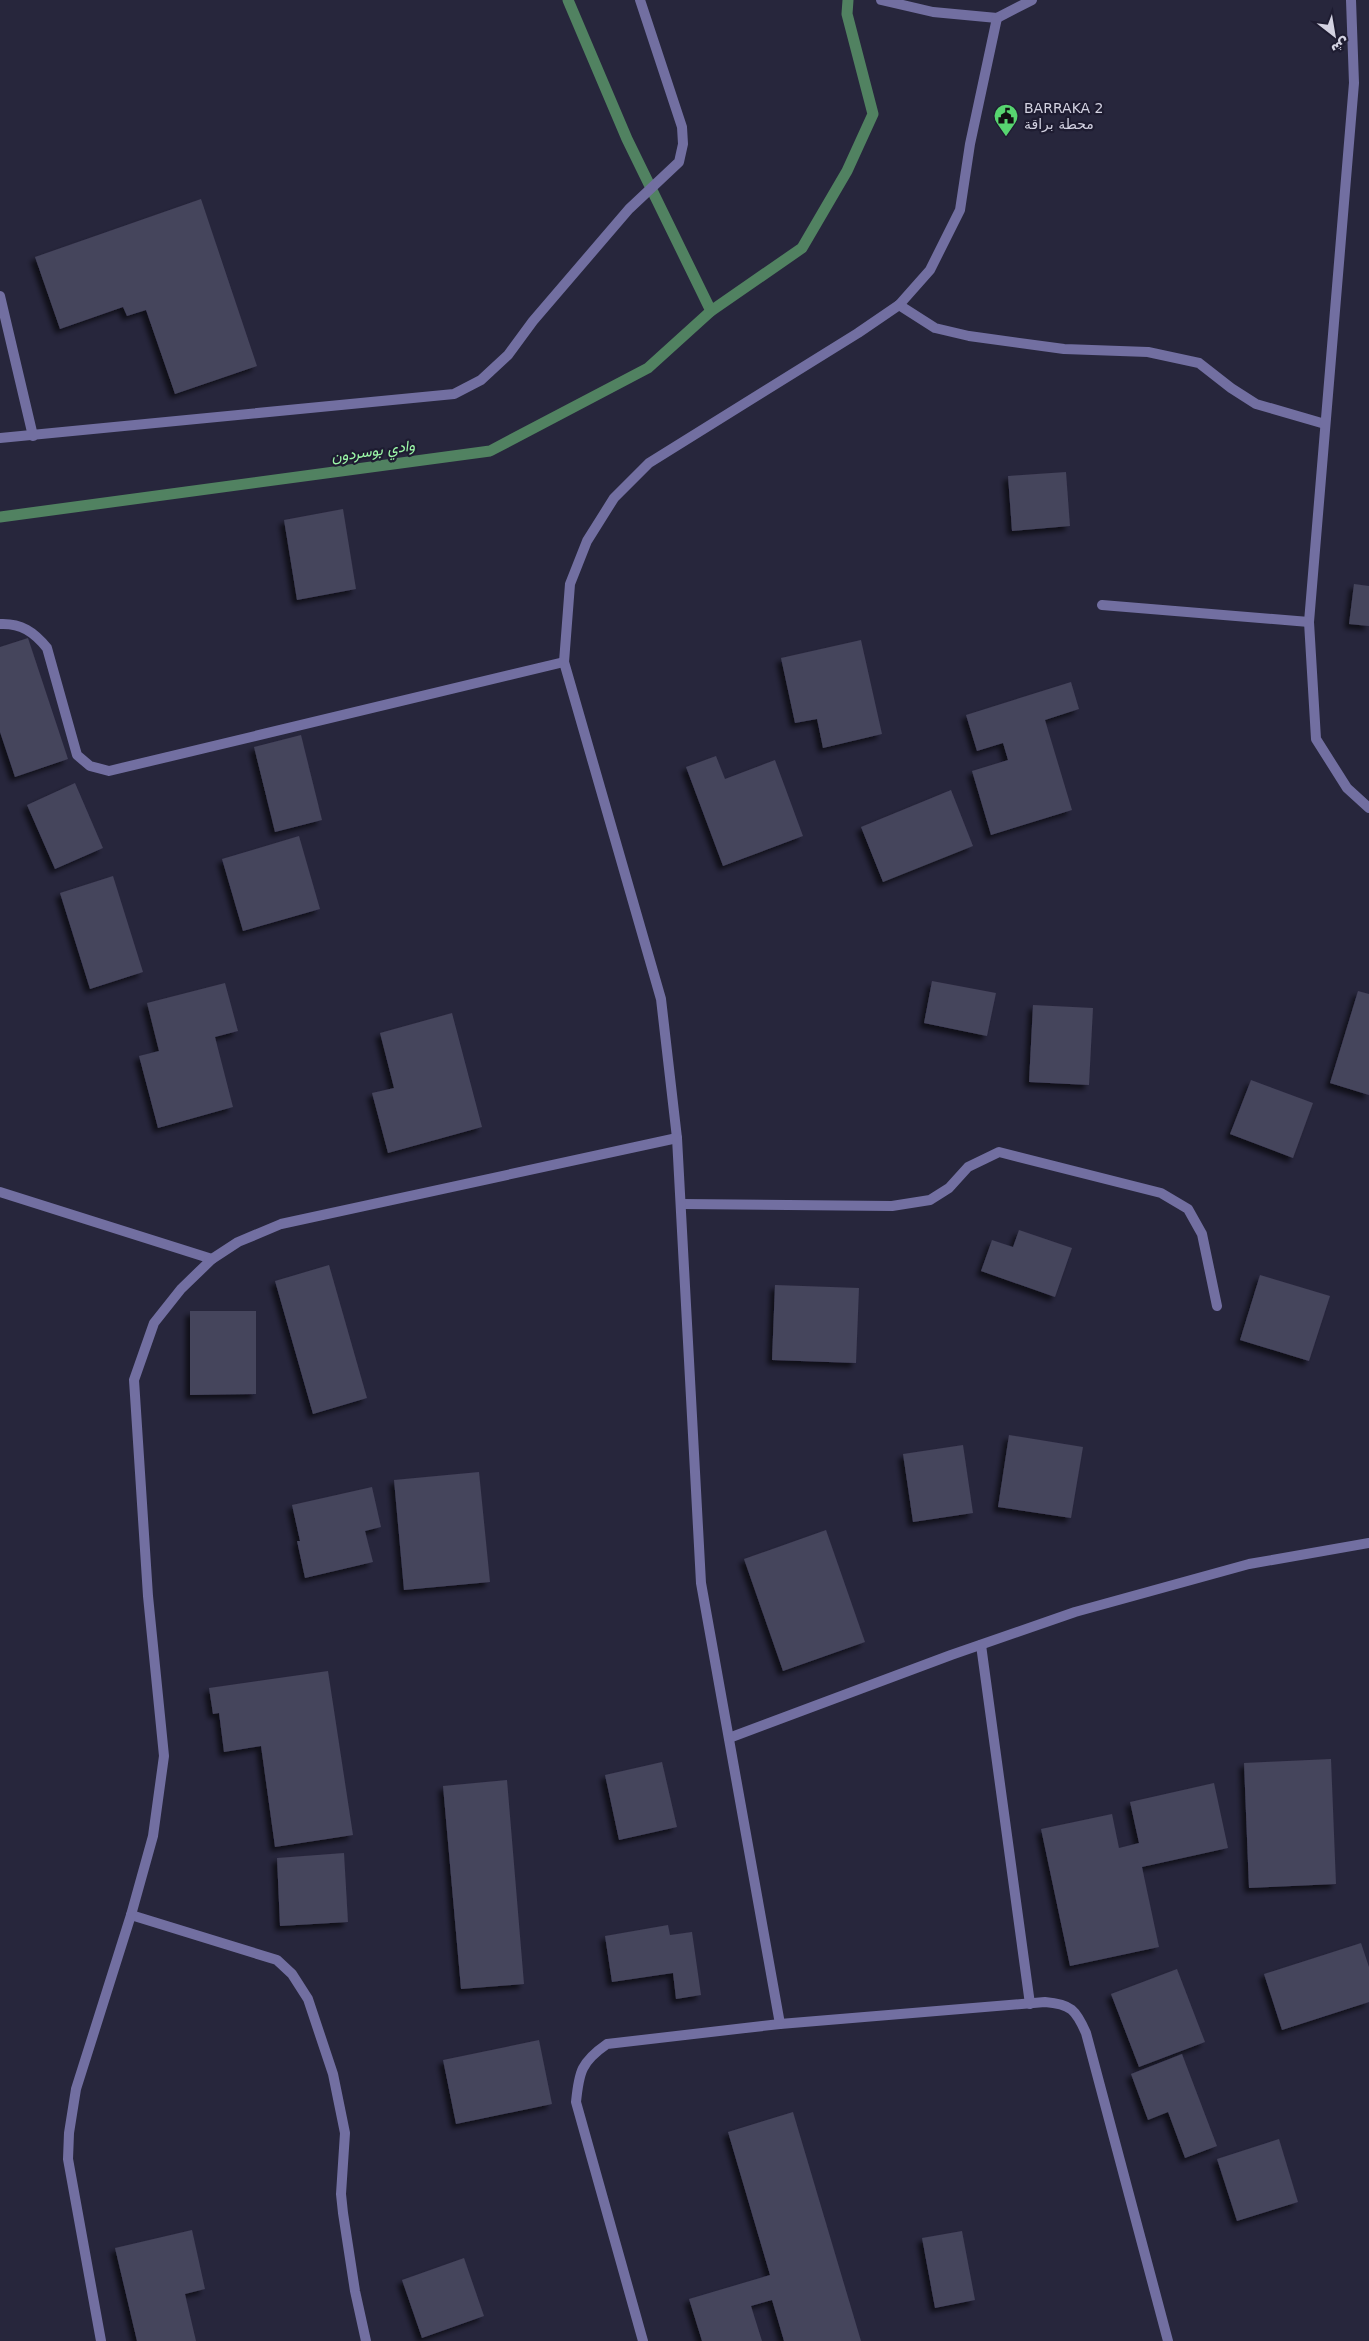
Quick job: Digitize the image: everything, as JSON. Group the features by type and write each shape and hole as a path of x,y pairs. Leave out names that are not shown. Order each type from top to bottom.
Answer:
{"street":[{"path":"0,438 454,394 481,380 508,355 533,321 629,210 680,162 683,144 682,127 640,0"},
{"path":"881,0 933,12 997,18 1032,0"},
{"path":"1351,0 1354,83 1310,622 1316,739 1347,788 1369,808"},
{"path":"780,2024 701,1583 678,1138 661,999 564,662 570,584 586,541 614,498 649,463 858,333 899,305 930,270 960,210 970,144 997,18"},
{"path":"0,296 33,436"},
{"path":"899,305 935,328 969,336 1064,350 1148,352 1199,363 1231,388 1256,404 1325,424"},
{"path":"1102,604 1310,622"},
{"path":"0,624 15,624 36,635 47,648 77,755 90,766 109,771 564,662"},
{"path":"102,2341 68,2159 69,2133 76,2089 131,1915 153,1836 164,1756 148,1596 134,1380 154,1323 181,1289 212,1259 238,1242 281,1224 678,1138"},
{"path":"681,1204 892,1206 930,1200 949,1188 968,1167 999,1152 1161,1193 1188,1209 1202,1234 1217,1306"},
{"path":"0,1192 212,1259"},
{"path":"729,1738 1075,1612 1249,1564 1369,1543"},
{"path":"981,1645 1030,2004"},
{"path":"131,1915 277,1960 292,1974 308,1999 333,2074 345,2133 341,2194 355,2291 366,2341"},
{"path":"643,2341 576,2102 578,2079 590,2056 607,2044 780,2024 1060,2003 1072,2008 1086,2033 1168,2341"}],"building":[{"path":"201,199 257,366 175,394 146,310 127,316 123,307 60,329 35,257"},
{"path":"1066,472 1070,526 1012,531 1008,476"},
{"path":"343,509 356,589 297,600 284,520"},
{"path":"1354,584 1369,586 1369,626 1349,624"},
{"path":"28,638 68,759 15,777 0,732 0,647"},
{"path":"861,640 882,734 823,748 817,719 795,723 781,658"},
{"path":"1071,682 1079,709 1045,720 1072,810 991,835 972,771 1008,760 1003,743 977,751 966,715"},
{"path":"301,735 322,820 275,832 254,747"},
{"path":"716,756 725,779 775,760 803,836 723,866 686,767"},
{"path":"75,783 103,848 55,869 27,805"},
{"path":"951,790 973,846 883,882 861,827"},
{"path":"299,836 320,909 243,931 222,859"},
{"path":"113,876 143,972 90,989 60,893"},
{"path":"932,981 996,993 987,1036 924,1023"},
{"path":"225,983 238,1031 215,1037 233,1107 158,1128 139,1056 159,1051 147,1003"},
{"path":"1358,991 1369,994 1369,1095 1330,1083"},
{"path":"1033,1005 1093,1008 1089,1085 1029,1082"},
{"path":"452,1013 482,1127 388,1153 372,1093 394,1088 380,1033"},
{"path":"1251,1080 1313,1103 1293,1158 1230,1134"},
{"path":"1019,1230 1072,1248 1055,1297 981,1271 992,1240 1013,1247"},
{"path":"329,1265 367,1398 313,1414 275,1281"},
{"path":"1260,1275 1330,1296 1309,1361 1240,1340"},
{"path":"775,1285 859,1288 856,1363 772,1360"},
{"path":"190,1311 256,1311 256,1394 190,1395"},
{"path":"1009,1435 1083,1447 1071,1518 998,1507"},
{"path":"963,1445 973,1513 913,1522 903,1454"},
{"path":"479,1472 490,1582 404,1590 394,1480"},
{"path":"372,1487 381,1527 365,1531 373,1562 305,1578 297,1541 300,1541 292,1505"},
{"path":"826,1530 865,1642 783,1671 744,1559"},
{"path":"328,1671 353,1835 275,1847 261,1746 224,1752 219,1713 213,1714 209,1688"},
{"path":"1331,1759 1336,1884 1249,1888 1244,1763"},
{"path":"662,1762 677,1827 619,1840 605,1775"},
{"path":"507,1780 524,1984 461,1989 443,1786"},
{"path":"1214,1783 1228,1848 1142,1867 1159,1947 1070,1966 1041,1829 1112,1814 1119,1848 1139,1843 1130,1802"},
{"path":"344,1853 348,1922 280,1926 277,1858"},
{"path":"668,1925 670,1935 692,1932 701,1995 676,1999 673,1973 612,1982 605,1936"},
{"path":"1361,1943 1369,1967 1369,2002 1282,2030 1264,1974"},
{"path":"1177,1969 1205,2042 1139,2067 1111,1994"},
{"path":"539,2040 552,2104 456,2124 443,2060"},
{"path":"1182,2054 1217,2146 1185,2158 1168,2112 1148,2120 1131,2074"},
{"path":"793,2112 861,2341 784,2341 772,2300 751,2306 762,2341 702,2341 689,2299 770,2275 728,2132"},
{"path":"1279,2139 1298,2202 1237,2221 1217,2159"},
{"path":"192,2230 205,2289 185,2294 196,2341 137,2341 115,2248"},
{"path":"962,2231 975,2300 935,2308 922,2238"},
{"path":"464,2258 484,2316 422,2338 402,2280"}],"waterway":[{"path":"568,0 627,139 711,311"},
{"name":"وادي بوسردون","path":"0,517 490,451 648,368 711,311 802,248 847,171 873,114 847,14 848,0"}],"place":[{"name":"BARRAKA 2 محطة براقة","path":"1006,137"}]}
